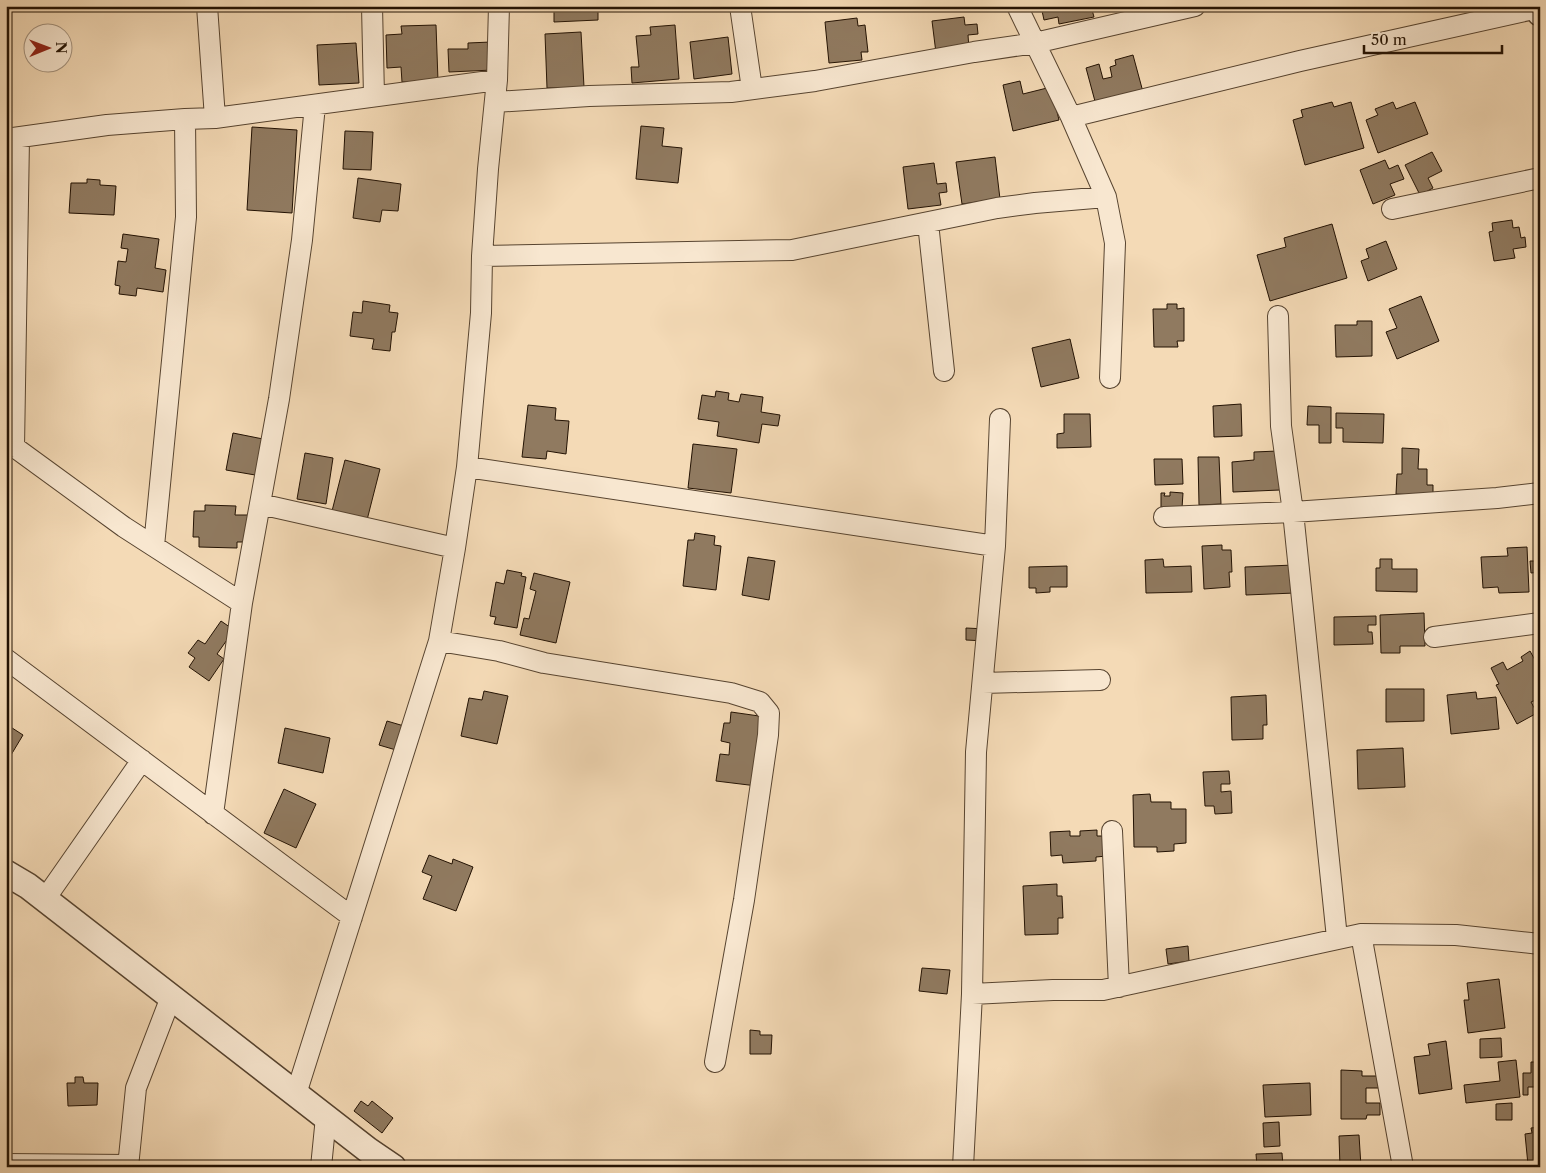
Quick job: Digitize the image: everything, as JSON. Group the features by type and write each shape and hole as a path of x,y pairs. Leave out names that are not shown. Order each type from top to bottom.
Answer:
{"street":[{"path":"207,6 215,118"},
{"path":"372,6 374,96"},
{"path":"296,1094 439,641 456,548 467,468 481,313 482,256 497,80 499,6"},
{"path":"740,6 752,89"},
{"path":"1017,6 1072,117 1106,197 1115,243 1110,378"},
{"path":"495,102 588,96 731,92 815,81 1035,43 1195,6"},
{"path":"1072,117 1300,61 1538,9"},
{"path":"242,603 124,527 10,444 12,138 106,124 215,118 497,80"},
{"path":"213,814 242,603 279,399 302,240 315,104"},
{"path":"154,546 186,216 185,119"},
{"path":"1392,209 1540,178"},
{"path":"482,256 792,250 997,208 1106,197"},
{"path":"928,223 944,371"},
{"path":"1278,316 1281,426 1293,512 1337,938"},
{"path":"963,1167 972,994 976,752 995,546 1000,419"},
{"path":"467,468 995,546"},
{"path":"1164,518 1293,512 1496,498 1540,493"},
{"path":"260,504 456,548"},
{"path":"1434,637 1540,623"},
{"path":"439,641 500,651 544,663 730,693 760,702 769,713 768,735 744,900 715,1062"},
{"path":"6,659 352,916"},
{"path":"983,683 1100,680"},
{"path":"45,899 142,760"},
{"path":"1112,831 1119,987"},
{"path":"6,873 28,886 368,1150 393,1167"},
{"path":"1361,934 1403,1167"},
{"path":"972,994 1053,990 1103,990 1361,934 1456,935 1540,944"},
{"path":"6,1164 128,1166 136,1088 171,997"},
{"path":"321,1167 326,1117"}],"building":[{"path":"554,6 598,6 598,20 554,22"},
{"path":"1041,6 1091,6 1094,17 1059,24 1058,17 1044,20"},
{"path":"964,17 965,25 977,24 978,34 968,35 969,49 936,53 932,21"},
{"path":"857,18 858,26 865,25 868,52 861,52 862,60 829,63 825,22"},
{"path":"436,25 438,81 402,82 401,67 387,68 386,35 402,34 401,26"},
{"path":"675,25 679,79 632,83 631,67 639,67 636,36 651,35 650,27"},
{"path":"581,32 584,87 547,88 545,34"},
{"path":"728,37 732,74 694,79 690,42"},
{"path":"491,42 493,70 449,72 448,49 468,49 468,43"},
{"path":"356,43 359,83 319,85 317,45"},
{"path":"1133,55 1143,92 1096,105 1086,68 1099,64 1103,79 1112,77 1110,67 1116,65 1115,60"},
{"path":"1020,81 1023,94 1051,87 1059,120 1013,131 1003,85"},
{"path":"1332,102 1334,107 1351,102 1364,148 1305,165 1293,120 1303,117 1301,110"},
{"path":"1393,102 1396,109 1415,102 1428,134 1378,153 1366,120 1378,115 1375,109"},
{"path":"641,126 664,128 662,146 682,148 678,183 636,179"},
{"path":"252,127 297,130 292,213 247,210"},
{"path":"345,131 373,132 371,170 343,169"},
{"path":"1432,152 1442,171 1428,178 1433,188 1420,195 1405,165"},
{"path":"995,157 1000,199 962,204 956,162"},
{"path":"1385,160 1389,169 1398,165 1404,179 1390,184 1395,195 1373,204 1360,170"},
{"path":"934,163 937,184 946,183 947,192 939,193 941,205 908,209 903,167"},
{"path":"358,178 401,184 398,211 382,210 380,222 353,218"},
{"path":"87,179 100,180 100,185 116,186 114,215 69,213 71,183 87,183"},
{"path":"1512,220 1513,228 1519,227 1521,238 1525,237 1526,247 1513,249 1515,258 1494,261 1489,232 1493,231 1492,223"},
{"path":"1332,224 1347,278 1270,301 1257,255 1286,247 1284,238"},
{"path":"123,234 159,239 155,268 166,270 163,292 137,288 136,296 119,294 120,286 115,285 118,261 126,262 128,249 121,248"},
{"path":"1386,241 1397,269 1368,281 1361,261 1369,258 1366,249"},
{"path":"1421,296 1439,341 1397,359 1386,332 1397,328 1389,309"},
{"path":"363,301 390,305 389,312 398,313 395,332 392,332 390,351 372,349 374,339 350,336 353,312 362,313"},
{"path":"1167,304 1177,304 1177,309 1184,308 1184,341 1177,341 1178,347 1154,347 1153,309 1167,309"},
{"path":"1357,321 1372,321 1372,356 1336,357 1335,325 1357,325"},
{"path":"1070,339 1079,378 1041,387 1032,348"},
{"path":"716,391 729,393 728,400 739,402 741,394 763,397 761,412 780,415 778,426 762,424 759,443 717,436 719,422 698,419 702,395 715,397"},
{"path":"1241,404 1242,436 1214,437 1213,406"},
{"path":"528,405 556,408 555,420 569,421 566,454 547,451 546,459 522,457"},
{"path":"1308,406 1331,407 1331,443 1319,443 1319,425 1307,425"},
{"path":"1336,413 1384,414 1383,443 1343,442 1343,428 1336,428"},
{"path":"1064,414 1090,414 1091,447 1057,448 1057,434 1064,433"},
{"path":"233,433 268,440 261,476 226,470"},
{"path":"693,444 737,449 731,493 688,488"},
{"path":"1402,448 1419,449 1418,469 1427,469 1427,485 1433,485 1433,496 1396,494 1397,474 1402,474"},
{"path":"1278,451 1280,490 1233,492 1232,462 1254,460 1254,452"},
{"path":"305,453 333,458 326,504 297,499"},
{"path":"1198,457 1219,457 1221,504 1199,505"},
{"path":"1154,459 1182,459 1183,484 1155,485"},
{"path":"345,460 380,469 367,520 332,511"},
{"path":"1170,492 1183,493 1182,508 1161,507 1161,493 1165,493 1164,496 1170,496"},
{"path":"205,505 236,506 235,515 251,515 251,542 237,542 237,548 199,547 199,537 193,537 194,511 205,511"},
{"path":"695,533 715,536 714,545 721,546 716,590 683,586 688,540 694,540"},
{"path":"1222,545 1222,550 1231,550 1232,572 1229,572 1230,587 1204,589 1202,546"},
{"path":"1527,547 1529,592 1499,593 1498,587 1483,588 1481,557 1508,556 1507,548"},
{"path":"748,557 775,561 769,600 742,595"},
{"path":"1163,559 1164,567 1191,566 1192,592 1146,593 1145,560"},
{"path":"1380,559 1392,559 1392,569 1417,569 1417,592 1376,591 1376,568 1380,568"},
{"path":"1530,561 1540,561 1540,572 1531,573"},
{"path":"1294,565 1295,593 1246,595 1245,567"},
{"path":"1067,566 1067,587 1050,587 1050,592 1036,593 1036,588 1029,588 1029,567"},
{"path":"507,570 522,573 521,576 526,577 517,628 494,624 496,617 490,616 496,582 504,584"},
{"path":"534,573 570,582 556,643 520,635 524,618 529,619 536,591 530,589"},
{"path":"1424,613 1425,646 1400,646 1400,653 1381,653 1380,615"},
{"path":"1376,616 1376,625 1368,625 1368,632 1372,632 1373,644 1334,645 1334,617"},
{"path":"221,621 234,630 217,654 224,659 209,681 189,667 195,658 188,653 198,640 205,644"},
{"path":"966,628 986,629 986,641 966,640"},
{"path":"1530,651 1540,669 1540,698 1531,702 1537,713 1517,724 1496,685 1499,684 1491,668 1503,662 1507,670 1523,661 1521,657"},
{"path":"1386,689 1424,689 1424,721 1386,722"},
{"path":"484,691 508,696 497,744 461,736 469,698 482,700"},
{"path":"1476,692 1477,699 1496,697 1499,729 1451,734 1447,695"},
{"path":"1266,695 1267,725 1263,725 1263,739 1232,740 1231,697"},
{"path":"731,712 766,717 757,786 716,781 720,754 729,755 730,743 721,741 724,723 730,723"},
{"path":"387,721 404,726 396,750 379,745"},
{"path":"6,724 23,735 11,755 6,752"},
{"path":"285,728 330,738 323,773 278,763"},
{"path":"1403,748 1405,787 1358,789 1357,750"},
{"path":"1229,771 1230,784 1221,784 1221,792 1231,791 1232,813 1215,814 1214,806 1205,806 1203,772"},
{"path":"284,789 316,804 296,848 264,833"},
{"path":"1150,794 1151,802 1171,802 1171,809 1186,809 1186,843 1174,844 1174,851 1157,852 1157,847 1134,847 1133,795"},
{"path":"1097,830 1097,836 1106,836 1107,856 1096,857 1096,861 1063,863 1062,855 1051,856 1050,832 1070,831 1070,836 1080,836 1080,831"},
{"path":"429,855 452,864 453,859 473,867 456,911 423,899 432,876 422,872"},
{"path":"1057,884 1057,896 1062,896 1063,918 1058,918 1058,934 1025,935 1023,886"},
{"path":"1188,946 1189,961 1168,964 1166,949"},
{"path":"922,968 950,970 947,994 919,991"},
{"path":"1499,979 1505,1028 1468,1033 1464,1000 1469,1000 1467,983"},
{"path":"750,1030 760,1031 760,1035 772,1035 771,1054 750,1054"},
{"path":"1501,1038 1502,1057 1480,1058 1480,1039"},
{"path":"1446,1041 1452,1089 1419,1094 1414,1057 1430,1055 1428,1044"},
{"path":"1516,1060 1520,1097 1466,1103 1464,1085 1500,1081 1498,1062"},
{"path":"1531,1062 1540,1062 1540,1095 1536,1095 1536,1087 1528,1087 1528,1095 1523,1095 1523,1073 1531,1073"},
{"path":"1341,1070 1362,1071 1362,1076 1380,1076 1380,1088 1366,1088 1366,1103 1380,1103 1380,1115 1367,1115 1366,1119 1341,1119"},
{"path":"75,1077 83,1077 84,1083 98,1083 97,1105 68,1106 67,1083 75,1083"},
{"path":"1310,1083 1311,1115 1265,1117 1263,1085"},
{"path":"361,1101 368,1106 372,1101 393,1118 382,1133 354,1111"},
{"path":"1512,1103 1512,1120 1496,1120 1496,1104"},
{"path":"1279,1122 1280,1146 1264,1147 1263,1123"},
{"path":"1540,1127 1540,1164 1528,1165 1525,1134 1532,1133 1531,1128"},
{"path":"1359,1135 1361,1167 1340,1167 1339,1136"},
{"path":"1282,1153 1283,1167 1257,1167 1256,1154"}]}
